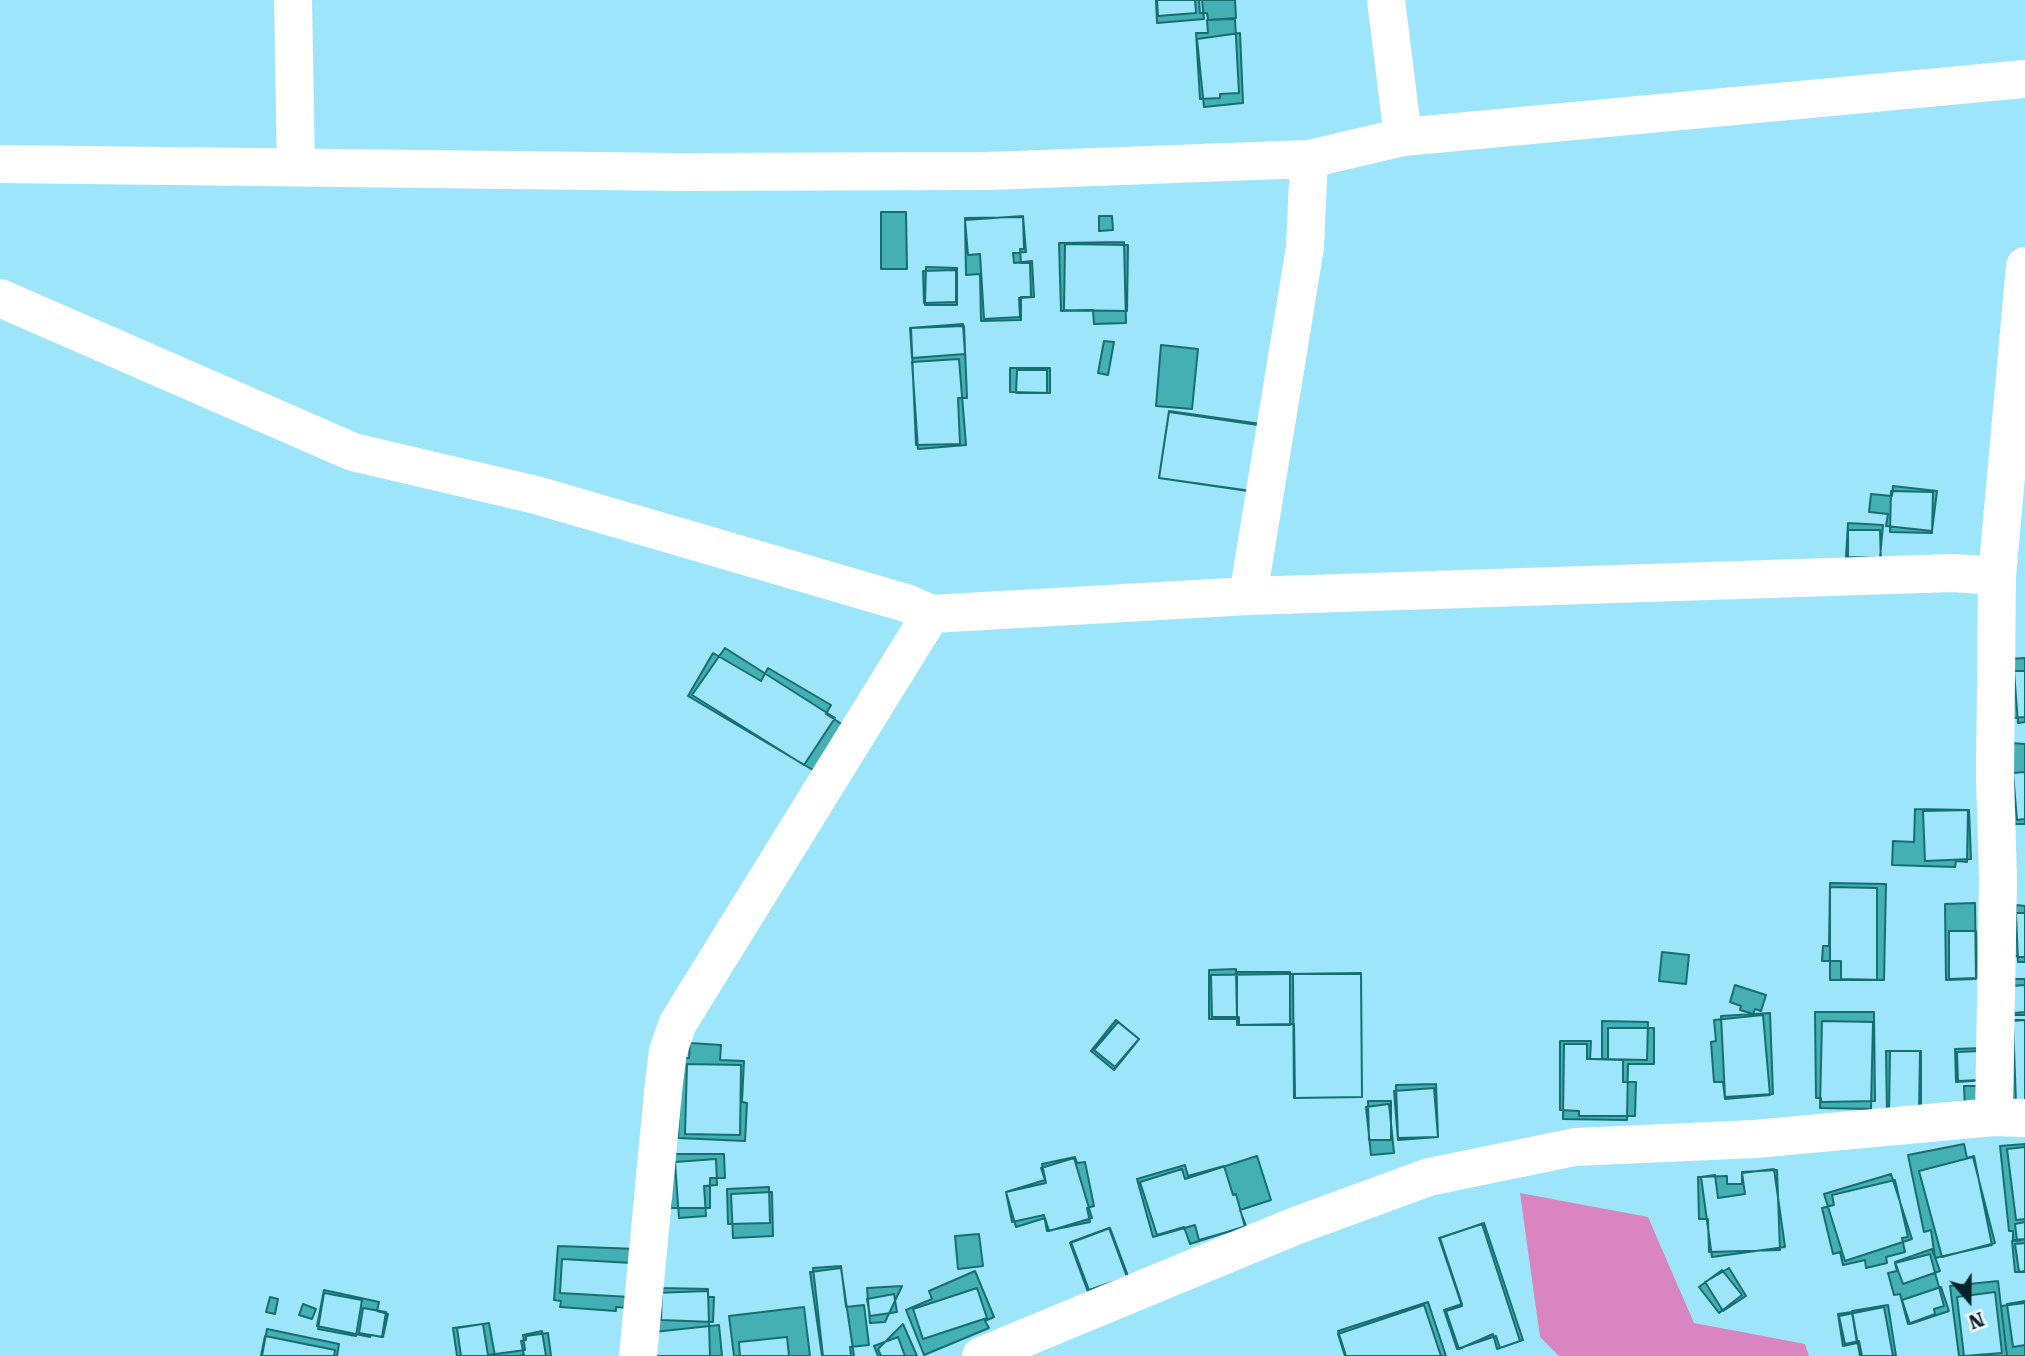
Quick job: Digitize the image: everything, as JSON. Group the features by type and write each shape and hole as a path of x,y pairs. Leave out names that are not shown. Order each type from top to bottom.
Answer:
{"street":[{"path":"293,0 296,167"},
{"path":"1386,0 1402,137"},
{"path":"0,164 678,172 988,171 1309,159 1402,137 2025,79"},
{"path":"1248,596 1305,247 1309,159"},
{"path":"981,1356 1295,1226 1429,1177 1575,1147 1755,1139 2010,1118 2012,879 1995,777 1997,576 2025,266"},
{"path":"0,298 353,452 536,495 906,603 931,614 1248,596 1953,573 1997,576"},
{"path":"638,1356 664,1082 668,1051 678,1023 931,614"}],"shaded area":[{"path":"1520,1193 1648,1217 1694,1323 1805,1344 1809,1356 1559,1356 1540,1337"}],"building":[{"path":"1156,0 1202,0 1204,19 1157,23"},
{"path":"1157,0 1195,0 1196,13 1158,16"},
{"path":"1199,0 1235,0 1236,18 1208,20 1207,13 1200,13"},
{"path":"1235,19 1239,93 1200,99 1196,33 1208,33 1207,20"},
{"path":"1240,33 1243,103 1204,107 1197,39"},
{"path":"881,212 906,212 907,269 881,269"},
{"path":"1023,216 1026,252 1013,253 1014,263 1032,261 1034,297 1019,298 1020,317 984,319 980,254 968,255 965,220"},
{"path":"1099,216 1112,216 1113,230 1099,231"},
{"path":"1023,217 1024,249 1020,249 1021,263 1030,263 1031,297 1021,297 1021,320 981,321 980,274 966,275 965,218"},
{"path":"1124,242 1126,323 1094,324 1093,310 1061,311 1059,243"},
{"path":"1065,244 1128,245 1127,311 1064,310"},
{"path":"926,267 957,268 957,305 925,305"},
{"path":"956,270 956,302 924,303 923,271"},
{"path":"963,324 965,354 912,358 910,328"},
{"path":"964,326 967,398 958,398 960,444 916,445 911,328"},
{"path":"1104,341 1114,342 1108,375 1098,373"},
{"path":"1161,345 1198,349 1192,409 1156,406"},
{"path":"959,359 966,445 918,449 912,362"},
{"path":"1010,368 1050,368 1050,393 1010,392"},
{"path":"1017,370 1047,370 1047,393 1016,393"},
{"path":"1169,411 1261,424 1251,491 1159,478"},
{"path":"1169,412 1265,426 1255,492 1159,478"},
{"path":"1893,486 1937,491 1932,531 1886,526 1888,514 1869,512 1871,494 1892,496"},
{"path":"1891,491 1933,492 1932,533 1890,532"},
{"path":"1848,523 1883,525 1880,558 1846,557"},
{"path":"1848,530 1880,530 1881,564 1848,564"},
{"path":"725,648 835,718 804,765 692,695"},
{"path":"713,653 761,681 768,668 831,705 826,714 845,726 818,773 688,696"},
{"path":"2025,658 2025,717 2010,718 2008,659"},
{"path":"2014,671 2025,671 2025,722 2018,723"},
{"path":"2011,743 2025,744 2025,824 2014,824"},
{"path":"2025,772 2025,819 2017,820 2013,773"},
{"path":"1915,809 1968,810 1967,862 1956,861 1955,867 1892,865 1893,841 1914,842"},
{"path":"1969,810 1971,859 1925,861 1923,811"},
{"path":"1830,883 1886,884 1884,980 1841,979 1841,961 1822,961 1823,946 1829,946"},
{"path":"1830,887 1877,888 1877,980 1830,980"},
{"path":"1975,903 1976,979 1946,980 1945,904"},
{"path":"2016,905 2025,906 2025,957 2012,956"},
{"path":"2016,913 2025,913 2025,962 2018,962"},
{"path":"1949,931 1976,931 1977,978 1949,979"},
{"path":"1662,952 1689,955 1686,984 1659,981"},
{"path":"1236,969 1237,1019 1209,1019 1209,970"},
{"path":"1237,972 1290,972 1290,1025 1237,1025"},
{"path":"1361,973 1362,1097 1295,1098 1294,1024 1239,1025 1239,1017 1212,1017 1211,975"},
{"path":"1293,974 1361,974 1362,1097 1294,1098"},
{"path":"2010,979 2025,979 2025,1015 2010,1015"},
{"path":"1735,985 1766,995 1761,1011 1755,1009 1753,1014 1740,1010 1741,1006 1730,1002"},
{"path":"2025,985 2025,1012 2014,1013 2012,986"},
{"path":"1815,1012 1874,1012 1875,1101 1821,1102 1821,1098 1816,1098"},
{"path":"1770,1013 1773,1094 1725,1097 1721,1016"},
{"path":"1763,1015 1770,1095 1725,1099 1723,1082 1714,1082 1711,1042 1716,1041 1714,1020"},
{"path":"1116,1020 1139,1039 1114,1070 1091,1051"},
{"path":"2013,1020 2025,1020 2025,1104 2016,1104"},
{"path":"2025,1020 2025,1101 2013,1102 2011,1021"},
{"path":"1602,1021 1648,1022 1647,1060 1602,1059"},
{"path":"1822,1021 1873,1022 1871,1109 1820,1108"},
{"path":"1118,1022 1139,1039 1115,1067 1094,1050"},
{"path":"1608,1028 1654,1028 1654,1064 1628,1064 1627,1120 1563,1119 1564,1044 1587,1044 1587,1059 1608,1059"},
{"path":"1560,1041 1591,1041 1590,1059 1623,1060 1623,1082 1636,1082 1635,1116 1579,1116 1579,1111 1560,1110"},
{"path":"690,1043 721,1045 720,1060 744,1061 742,1102 747,1103 745,1141 678,1138 682,1058 689,1058"},
{"path":"1984,1048 1986,1080 1956,1082 1955,1049"},
{"path":"1886,1051 1921,1051 1921,1113 1887,1114"},
{"path":"1890,1051 1920,1051 1919,1113 1889,1113"},
{"path":"1980,1051 1981,1080 1958,1081 1957,1052"},
{"path":"687,1064 741,1065 740,1135 685,1134"},
{"path":"1436,1084 1438,1137 1398,1138 1396,1085"},
{"path":"1964,1086 1981,1086 1982,1108 1965,1108"},
{"path":"1434,1088 1438,1137 1398,1140 1394,1091"},
{"path":"1368,1101 1391,1101 1391,1140 1369,1140"},
{"path":"1389,1104 1394,1153 1371,1155 1366,1107"},
{"path":"1964,1144 1967,1158 1974,1156 1992,1245 1935,1258 1931,1230 1924,1232 1908,1155"},
{"path":"2025,1144 2025,1239 2013,1240 2013,1231 2009,1231 2000,1146"},
{"path":"2025,1147 2025,1219 2016,1220 2007,1149"},
{"path":"671,1154 724,1154 725,1178 710,1178 710,1208 671,1208"},
{"path":"1257,1156 1271,1200 1240,1210 1246,1226 1190,1244 1184,1227 1157,1235 1140,1182 1182,1169 1185,1179"},
{"path":"1075,1157 1077,1163 1085,1162 1094,1206 1087,1208 1090,1222 1047,1231 1044,1215 1012,1222 1006,1192 1046,1183 1042,1164"},
{"path":"1973,1157 1995,1243 1942,1257 1919,1171"},
{"path":"1074,1158 1092,1218 1049,1231 1045,1218 1016,1227 1006,1192 1045,1180 1041,1168"},
{"path":"716,1159 717,1185 704,1186 706,1216 679,1218 675,1162"},
{"path":"1185,1165 1188,1176 1224,1166 1233,1195 1236,1194 1245,1227 1199,1240 1195,1225 1153,1237 1137,1179"},
{"path":"1774,1169 1785,1247 1712,1257 1701,1177 1715,1175 1718,1198 1745,1194 1742,1173"},
{"path":"1777,1170 1780,1250 1709,1252 1708,1219 1699,1219 1698,1177 1727,1176 1727,1184 1742,1184 1742,1172"},
{"path":"1891,1174 1912,1239 1845,1261 1824,1194"},
{"path":"1895,1180 1908,1237 1902,1238 1905,1252 1886,1257 1887,1263 1866,1268 1865,1260 1843,1265 1840,1252 1833,1254 1822,1208 1834,1205 1832,1195"},
{"path":"769,1187 770,1223 728,1224 727,1189"},
{"path":"772,1192 773,1236 733,1238 731,1194"},
{"path":"2025,1222 2025,1239 2017,1241 2015,1224"},
{"path":"1484,1223 1523,1340 1500,1348 1496,1336 1457,1349 1444,1310 1462,1304 1440,1238"},
{"path":"1482,1224 1520,1341 1497,1349 1493,1334 1459,1349 1446,1311 1462,1306 1439,1238"},
{"path":"1109,1228 1127,1277 1089,1290 1071,1242"},
{"path":"1110,1228 1128,1276 1088,1292 1070,1243"},
{"path":"979,1234 983,1266 958,1269 955,1236"},
{"path":"2025,1239 2025,1272 2015,1272 2012,1241"},
{"path":"2025,1243 2025,1271 2019,1272 2015,1244"},
{"path":"558,1246 637,1249 631,1308 616,1307 616,1311 560,1307 561,1301 554,1300"},
{"path":"1932,1249 1940,1271 1903,1284 1895,1262"},
{"path":"1930,1254 1944,1306 1934,1309 1935,1314 1908,1324 1900,1294 1894,1295 1888,1273 1897,1271 1895,1263"},
{"path":"562,1259 632,1263 630,1297 560,1293"},
{"path":"841,1266 846,1307 864,1305 869,1345 850,1347 851,1356 823,1356 813,1268"},
{"path":"841,1268 854,1356 822,1356 810,1272"},
{"path":"1729,1268 1746,1296 1723,1311 1705,1282"},
{"path":"1722,1270 1742,1295 1719,1313 1699,1287"},
{"path":"975,1271 994,1317 985,1321 989,1328 924,1355 906,1310 932,1299 929,1291"},
{"path":"1998,1281 2007,1356 1959,1356 1950,1286"},
{"path":"902,1286 885,1322 870,1323 867,1288"},
{"path":"1941,1287 1949,1311 1910,1324 1902,1300"},
{"path":"662,1288 708,1289 708,1297 714,1297 713,1322 661,1320"},
{"path":"977,1288 987,1318 923,1339 913,1309"},
{"path":"324,1290 379,1302 377,1311 388,1314 383,1337 370,1337 317,1326"},
{"path":"708,1291 710,1356 655,1356 654,1293"},
{"path":"1995,1292 2002,1353 1964,1356 1957,1297"},
{"path":"324,1293 362,1300 356,1336 318,1329"},
{"path":"894,1294 897,1312 870,1316 867,1299"},
{"path":"270,1297 278,1299 275,1314 266,1312"},
{"path":"2025,1301 2025,1345 2013,1347 2007,1304"},
{"path":"1428,1302 1446,1356 1346,1356 1338,1331"},
{"path":"2025,1303 2025,1356 2007,1356 2001,1306"},
{"path":"303,1304 316,1309 312,1319 299,1315"},
{"path":"1424,1305 1441,1356 1345,1356 1338,1334"},
{"path":"1888,1305 1896,1356 1860,1356 1852,1311"},
{"path":"804,1307 810,1356 734,1356 729,1316"},
{"path":"1884,1307 1893,1356 1862,1356 1859,1341 1845,1344 1839,1316"},
{"path":"363,1308 386,1312 382,1337 359,1333"},
{"path":"1852,1312 1857,1343 1843,1346 1838,1314"},
{"path":"489,1323 495,1356 461,1356 457,1328"},
{"path":"483,1324 488,1355 525,1350 523,1335 542,1331 546,1356 457,1356 453,1328"},
{"path":"903,1324 917,1356 881,1356 878,1349"},
{"path":"719,1325 722,1356 656,1356 654,1332"},
{"path":"267,1329 339,1344 337,1356 262,1356"},
{"path":"548,1333 551,1356 519,1356 524,1355 521,1341 526,1340 526,1336"},
{"path":"265,1336 335,1350 334,1356 261,1356"},
{"path":"787,1337 789,1356 740,1356 739,1342"},
{"path":"898,1337 905,1356 878,1356 874,1346"}]}
